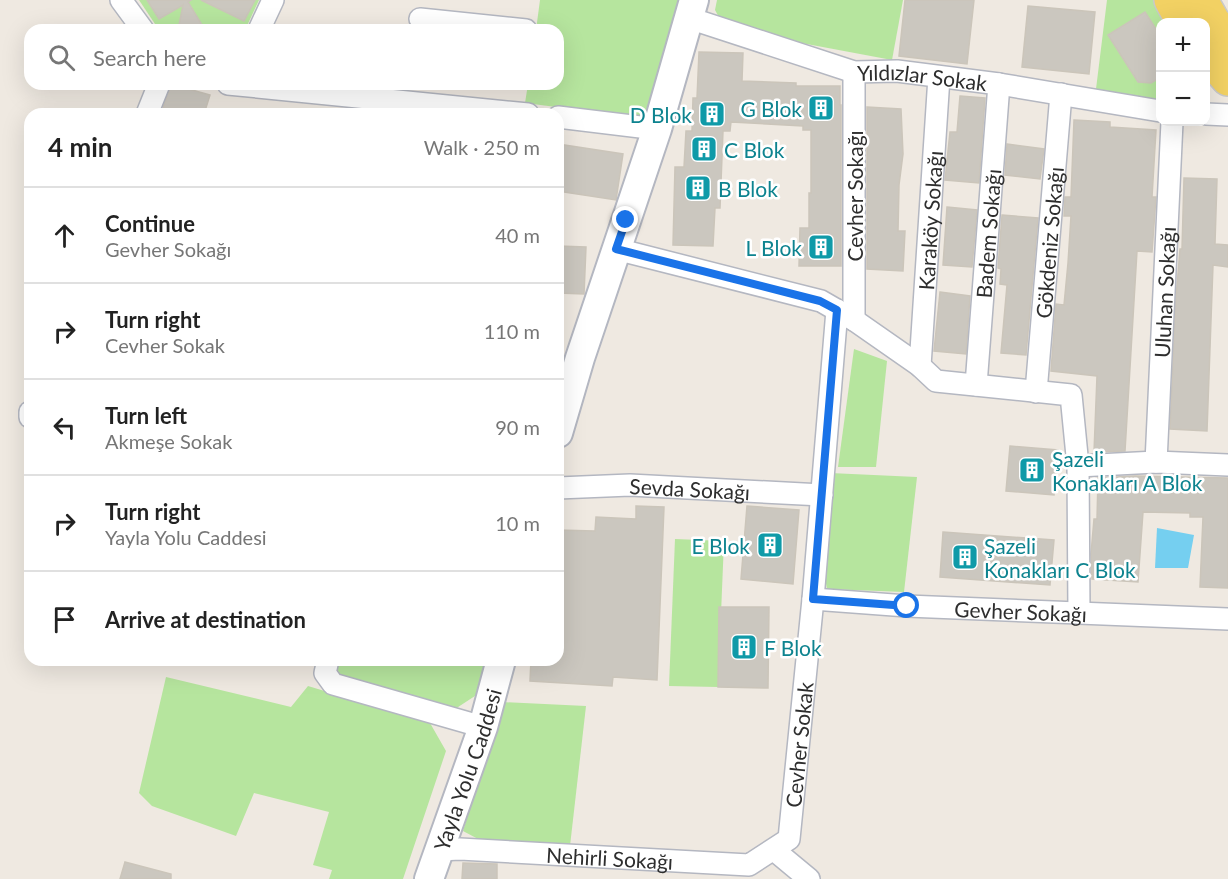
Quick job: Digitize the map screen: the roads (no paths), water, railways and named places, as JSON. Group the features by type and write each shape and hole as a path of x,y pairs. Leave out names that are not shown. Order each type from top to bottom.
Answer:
{"main road":[{"path":"1171,0 1181,18"},
{"path":"1201,0 1213,21 1228,39"},
{"path":"1210,59 1228,79"}],"street":[{"path":"121,0 139,24"},
{"path":"262,24 273,0"},
{"path":"564,413 657,129 692,9"},
{"name":"Yıldızlar Sokak","path":"692,9 854,72 897,71 999,84 1156,110"},
{"path":"420,16 481,24"},
{"name":"Cevher Sokağı","path":"846,315 854,72"},
{"name":"Karaköy Sokağı","path":"920,366 939,77"},
{"name":"Badem Sokağı","path":"976,385 999,84"},
{"path":"149,108 157,90"},
{"path":"343,90 409,93 457,108"},
{"name":"Gökdeniz Sokağı","path":"1036,392 1061,94"},
{"path":"1210,114 1228,115"},
{"path":"564,118 657,129"},
{"name":"Uluhan Sokağı","path":"1156,462 1172,126"},
{"path":"616,249 820,301 846,315 920,366 936,381 1071,395 1078,466 1079,613"},
{"name":"Cevher Sokak","path":"774,850 789,839 822,495 846,315"},
{"path":"1078,466 1156,462 1228,465"},
{"name":"Sevda Sokağı","path":"564,488 630,485 822,495"},
{"name":"Gevher Sokağı","path":"813,599 907,606 1228,619"},
{"path":"327,666 326,673 333,684 483,727"},
{"name":"Yayla Yolu Caddesi","path":"429,879 483,727 499,666"},
{"name":"Nehirli Sokağı","path":"440,850 460,849 749,865 774,850"},
{"path":"774,850 809,879"}],"water":[{"path":"1157,528 1194,535 1188,568 1155,568"}],"place":[{"name":"G Blok","path":"821,108"},
{"name":"D Blok","path":"712,114"},
{"name":"C Blok","path":"704,149"},
{"name":"B Blok","path":"698,188"},
{"name":"L Blok","path":"821,247"},
{"name":"Şazeli Konakları A Blok","path":"1032,470"},
{"name":"E Blok","path":"770,545"},
{"name":"Şazeli Konakları C Blok","path":"965,557"},
{"name":"F Blok","path":"744,647"}]}
